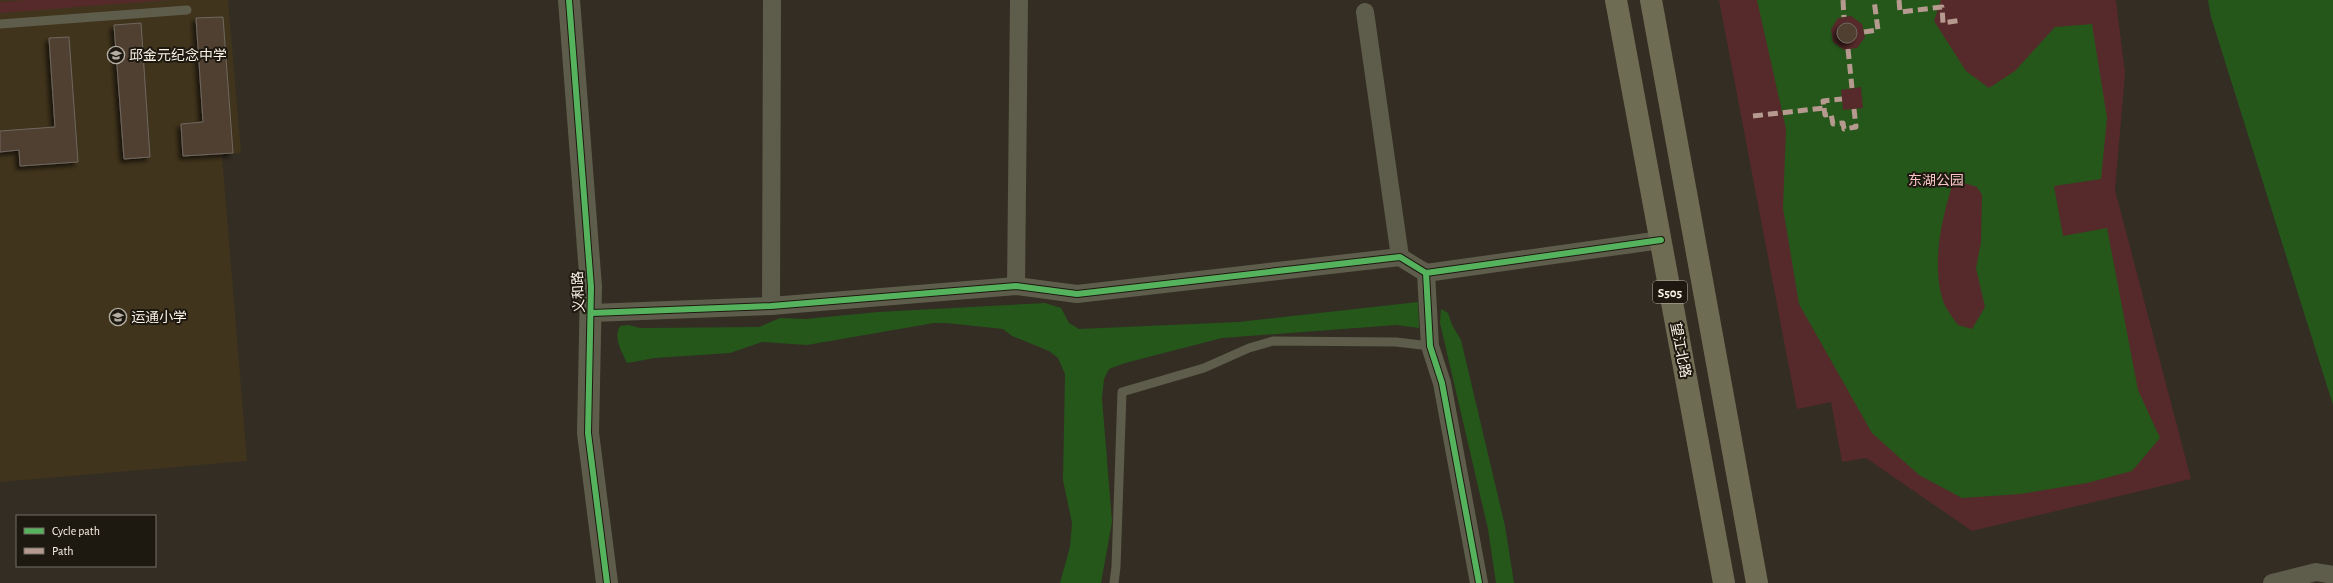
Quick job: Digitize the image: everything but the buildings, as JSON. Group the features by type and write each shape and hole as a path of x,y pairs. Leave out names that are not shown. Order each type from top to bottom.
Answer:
{"main road":[{"name":"望江北路","path":"1616,0 1724,583"},
{"name":"S505","path":"1650,0 1757,583"}],"street":[{"name":"义和路","path":"569,0 592,313 588,433 607,583"},
{"path":"771,306 772,0"},
{"path":"1016,286 1019,0"},
{"path":"1365,12 1400,257"},
{"path":"592,313 771,306 1016,286 1077,294 1400,257 1426,274 1661,240"},
{"path":"1426,274 1430,346 1442,383 1479,583"},
{"path":"2272,583 2316,572 2333,574"}],"lane":[{"path":"0,24 187,10"},
{"path":"1114,583 1116,568 1122,392 1198,370 1249,348 1273,341 1396,342 1430,346"}],"shaded area":[{"name":"运通小学","path":"0,0 228,0 241,153 222,155 247,461 0,482"},
{"name":"东湖公园","path":"1757,0 1941,0 1934,21 1966,71 1989,88 2015,71 2055,27 2092,24 2107,118 2101,179 2054,186 2063,236 2107,228 2138,390 2160,438 2132,471 2087,483 2020,494 1962,498 1919,475 1872,433 1799,304 1783,208 1786,129","holes":["1851,16 1862,24 1865,37 1857,48 1844,50 1833,42 1831,29 1838,18","1861,87 1863,108 1843,110 1841,90","1953,182 1961,182 1977,187 1982,195 1981,242 1976,268 1985,307 1972,329 1958,325 1943,301 1938,272 1938,256 1939,241"]},
{"path":"2208,0 2333,0 2333,405 2211,17"},
{"path":"1418,302 1419,328 1396,325 1222,338 1125,363 1109,369 1104,379 1102,398 1112,522 1101,583 1060,583 1070,547 1072,523 1063,480 1065,374 1058,358 1049,351 1012,336 1003,329 934,323 807,345 762,342 730,353 655,358 627,363 619,345 617,335 620,326 629,325 640,328 759,327 780,318 806,319 878,312 1045,303 1061,308 1069,323 1079,329 1238,322"},
{"path":"1441,309 1448,313 1452,325 1461,340 1505,526 1514,583 1496,583 1488,529 1440,323"}],"green space":[{"path":"29,0 167,0 0,13 0,2"},
{"name":"东湖公园","path":"1719,0 2116,0 2125,73 2115,190 2191,479 1972,531 1866,458 1842,462 1831,402 1797,409"}],"marked path":[{"path":"1843,0 1844,17"},
{"path":"1864,32 1878,30 1874,0"},
{"path":"1899,0 1900,12 1942,7 1943,23 1962,20"},
{"path":"1848,49 1852,88"},
{"path":"1753,116 1824,108 1823,101 1842,99"},
{"path":"1824,108 1825,115 1831,114 1833,124 1843,123 1844,129 1856,127 1854,109"}],"cycle path":[{"path":"569,0 591,287 588,433 607,583"},
{"path":"592,313 771,306 1016,286 1077,294 1400,257 1426,273 1661,240"},
{"path":"1426,273 1430,346 1442,383 1479,583"}],"place":[{"name":"邱金元纪念中学","path":"116,55"},
{"name":"运通小学","path":"118,317"}]}
